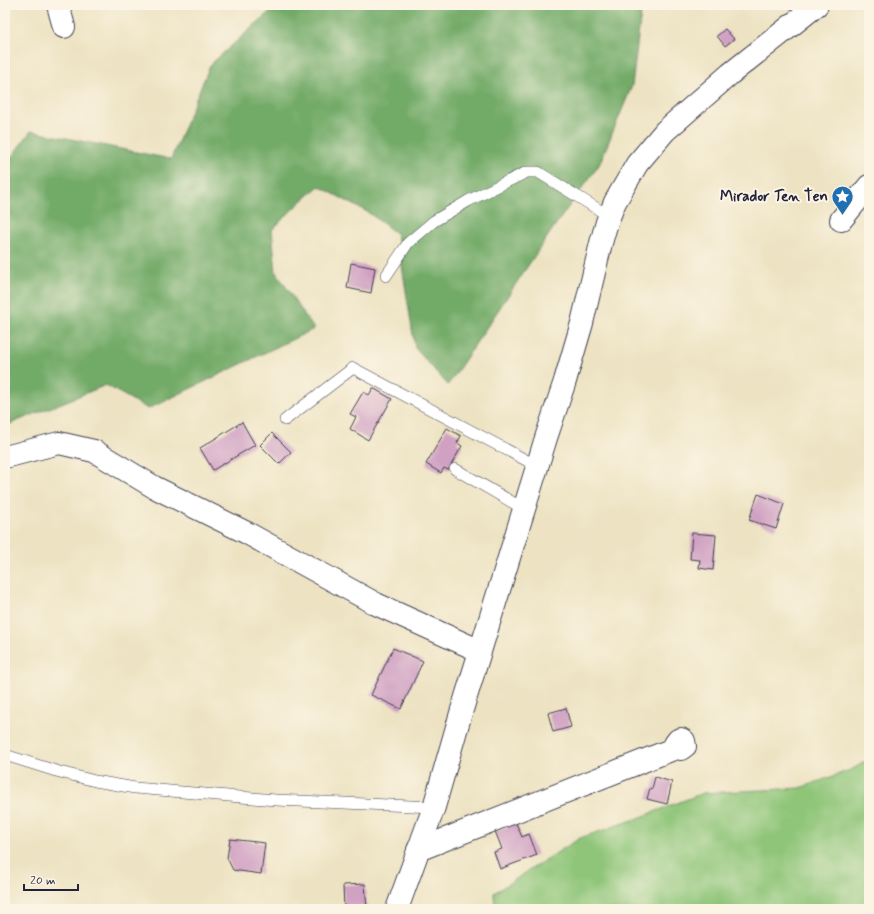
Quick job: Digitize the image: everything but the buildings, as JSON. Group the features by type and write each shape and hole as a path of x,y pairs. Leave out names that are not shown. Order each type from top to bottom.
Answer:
{"street":[{"path":"58,5 64,27"},
{"path":"397,909 434,807 480,651 565,381 600,243 609,216 637,164 665,131 735,70 817,5"},
{"path":"841,220 869,186"},
{"path":"5,457 59,443 94,451 154,487 246,533 376,604 480,651"},
{"path":"418,850 676,748"}],"lane":[{"path":"386,276 408,243 434,221 468,201 527,172 538,172 609,216"},
{"path":"285,420 353,368 537,466"},
{"path":"455,469 524,509"},
{"path":"5,755 56,771 95,781 135,788 276,800 434,807"}],"green space":[{"path":"277,5 642,5 632,86 599,165 554,227 448,385 415,348 397,234 369,213 319,186 272,230 276,272 314,329 148,409 106,385 5,426 5,165 31,131 171,159 210,65"},
{"path":"869,759 869,909 495,909 494,893 580,838 636,819 703,793 800,788 853,769"}],"place":[{"name":"Mirador Ten Ten","path":"843,216"}]}
